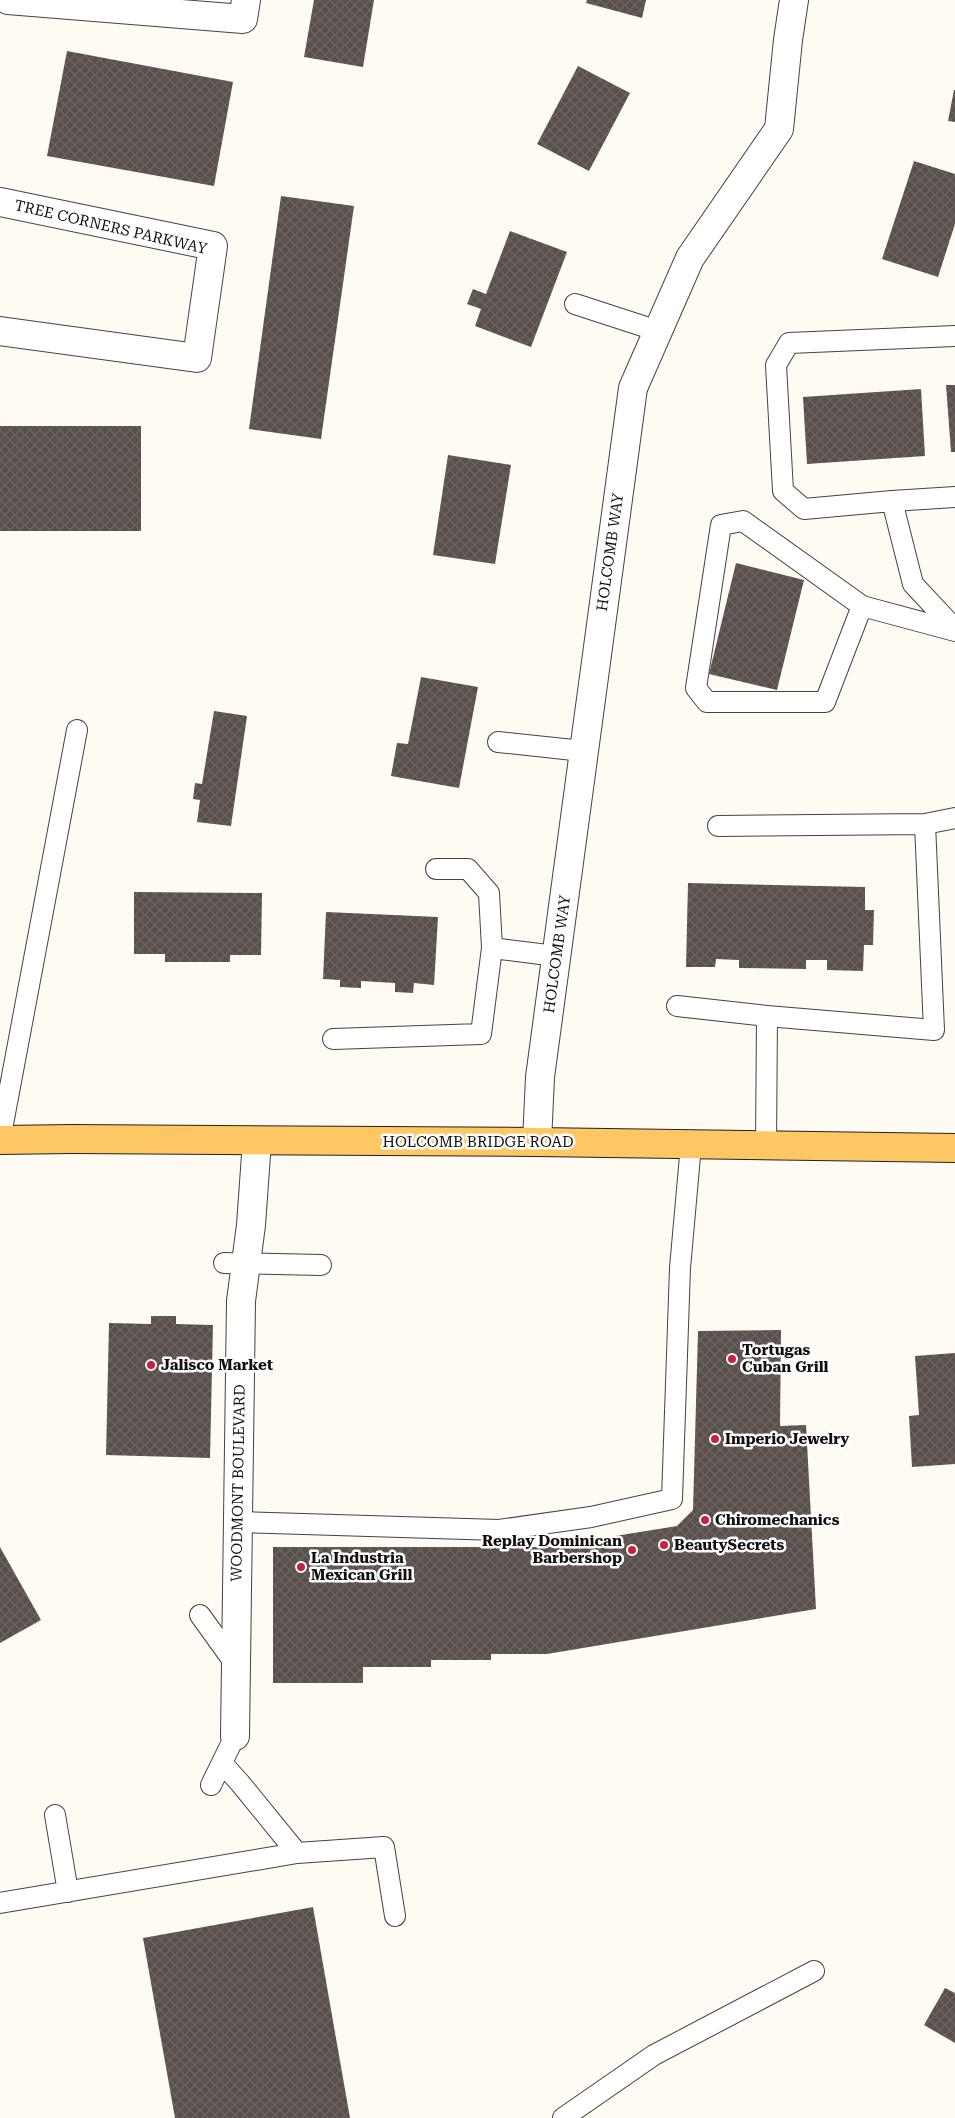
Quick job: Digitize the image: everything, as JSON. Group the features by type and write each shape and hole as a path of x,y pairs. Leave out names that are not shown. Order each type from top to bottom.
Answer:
{"main road":[{"name":"HOLCOMB BRIDGE ROAD","path":"0,1140 537,1142 955,1148"}],"street":[{"path":"8,0 243,19 246,0"},
{"name":"HOLCOMB WAY","path":"537,1142 540,1077 633,388 690,258 779,129 794,0"},
{"name":"TREE CORNERS PARKWAY","path":"0,202 213,246 197,358 0,332"},
{"name":"WOODMONT BOULEVARD","path":"234,1736 242,1301 235,1264 257,1141"}],"lane":[{"path":"576,304 658,331"},
{"path":"955,336 789,343 776,365 783,490 804,510 955,497"},
{"path":"892,501 913,584 955,630"},
{"path":"862,606 825,702 708,702 696,688 721,525 743,521 862,606 955,630"},
{"path":"0,1140 77,730"},
{"path":"498,742 584,750"},
{"path":"718,826 924,824 955,818"},
{"path":"677,1006 767,1016 934,1030 924,824"},
{"path":"333,1039 482,1034 492,948 489,893 468,870 436,869"},
{"path":"492,948 556,956"},
{"path":"766,1146 767,1016"},
{"path":"237,1522 499,1530 591,1517 672,1499 680,1268 691,1145"},
{"path":"235,1264 321,1265"},
{"path":"200,1615 236,1665"},
{"path":"211,1785 234,1736"},
{"path":"222,1763 240,1782 297,1853"},
{"path":"55,1815 68,1892"},
{"path":"0,1903 297,1853 384,1847 396,1916"},
{"path":"563,2118 654,2055 814,1971"}],"building":[{"path":"314,0 374,0 363,67 304,57"},
{"path":"587,0 646,0 642,18 586,3"},
{"path":"67,51 233,82 214,186 47,156"},
{"path":"578,66 630,93 589,171 537,144"},
{"path":"955,90 955,122 948,121"},
{"path":"914,161 955,174 955,224 938,277 882,259"},
{"path":"281,196 354,206 321,439 249,429"},
{"path":"510,231 567,252 531,347 475,326 481,309 467,304 473,289 486,294"},
{"path":"946,385 955,385 955,452 951,452"},
{"path":"921,389 925,456 807,464 803,397"},
{"path":"0,426 141,426 141,531 0,531"},
{"path":"448,455 511,465 495,564 433,555"},
{"path":"736,563 804,580 777,690 709,674"},
{"path":"421,677 478,687 459,788 391,776 397,743 408,744"},
{"path":"214,711 247,716 231,826 197,822 200,800 193,799 195,783 202,784"},
{"path":"688,883 865,887 865,910 874,910 873,945 864,945 863,971 827,970 827,960 806,960 806,969 739,968 739,960 716,959 715,967 686,967"},
{"path":"134,892 262,893 261,955 230,955 230,962 165,962 165,954 134,954"},
{"path":"326,912 438,917 434,985 414,983 413,993 395,992 395,983 361,981 361,988 340,987 340,980 323,979"},
{"path":"151,1316 176,1316 176,1324 213,1325 210,1458 106,1455 109,1323 151,1324"},
{"path":"781,1330 780,1426 806,1425 816,1609 547,1654 491,1654 491,1660 431,1660 431,1667 363,1667 363,1683 273,1683 273,1547 547,1547 677,1526 693,1510 698,1331"},
{"path":"955,1353 955,1464 912,1467 909,1416 919,1415 915,1356"},
{"path":"0,1547 41,1620 0,1643"},
{"path":"313,1907 350,2118 175,2118 143,1938"},
{"path":"945,1988 955,1993 955,2043 924,2025"}],"place":[{"name":"Tortugas Cuban Grill","path":"732,1359"},
{"name":"Jalisco Market","path":"151,1365"},
{"name":"Imperio Jewelry","path":"715,1439"},
{"name":"Chiromechanics","path":"705,1520"},
{"name":"BeautySecrets","path":"664,1545"},
{"name":"Replay Dominican Barbershop","path":"632,1550"},
{"name":"La Industria Mexican Grill","path":"301,1567"}]}
